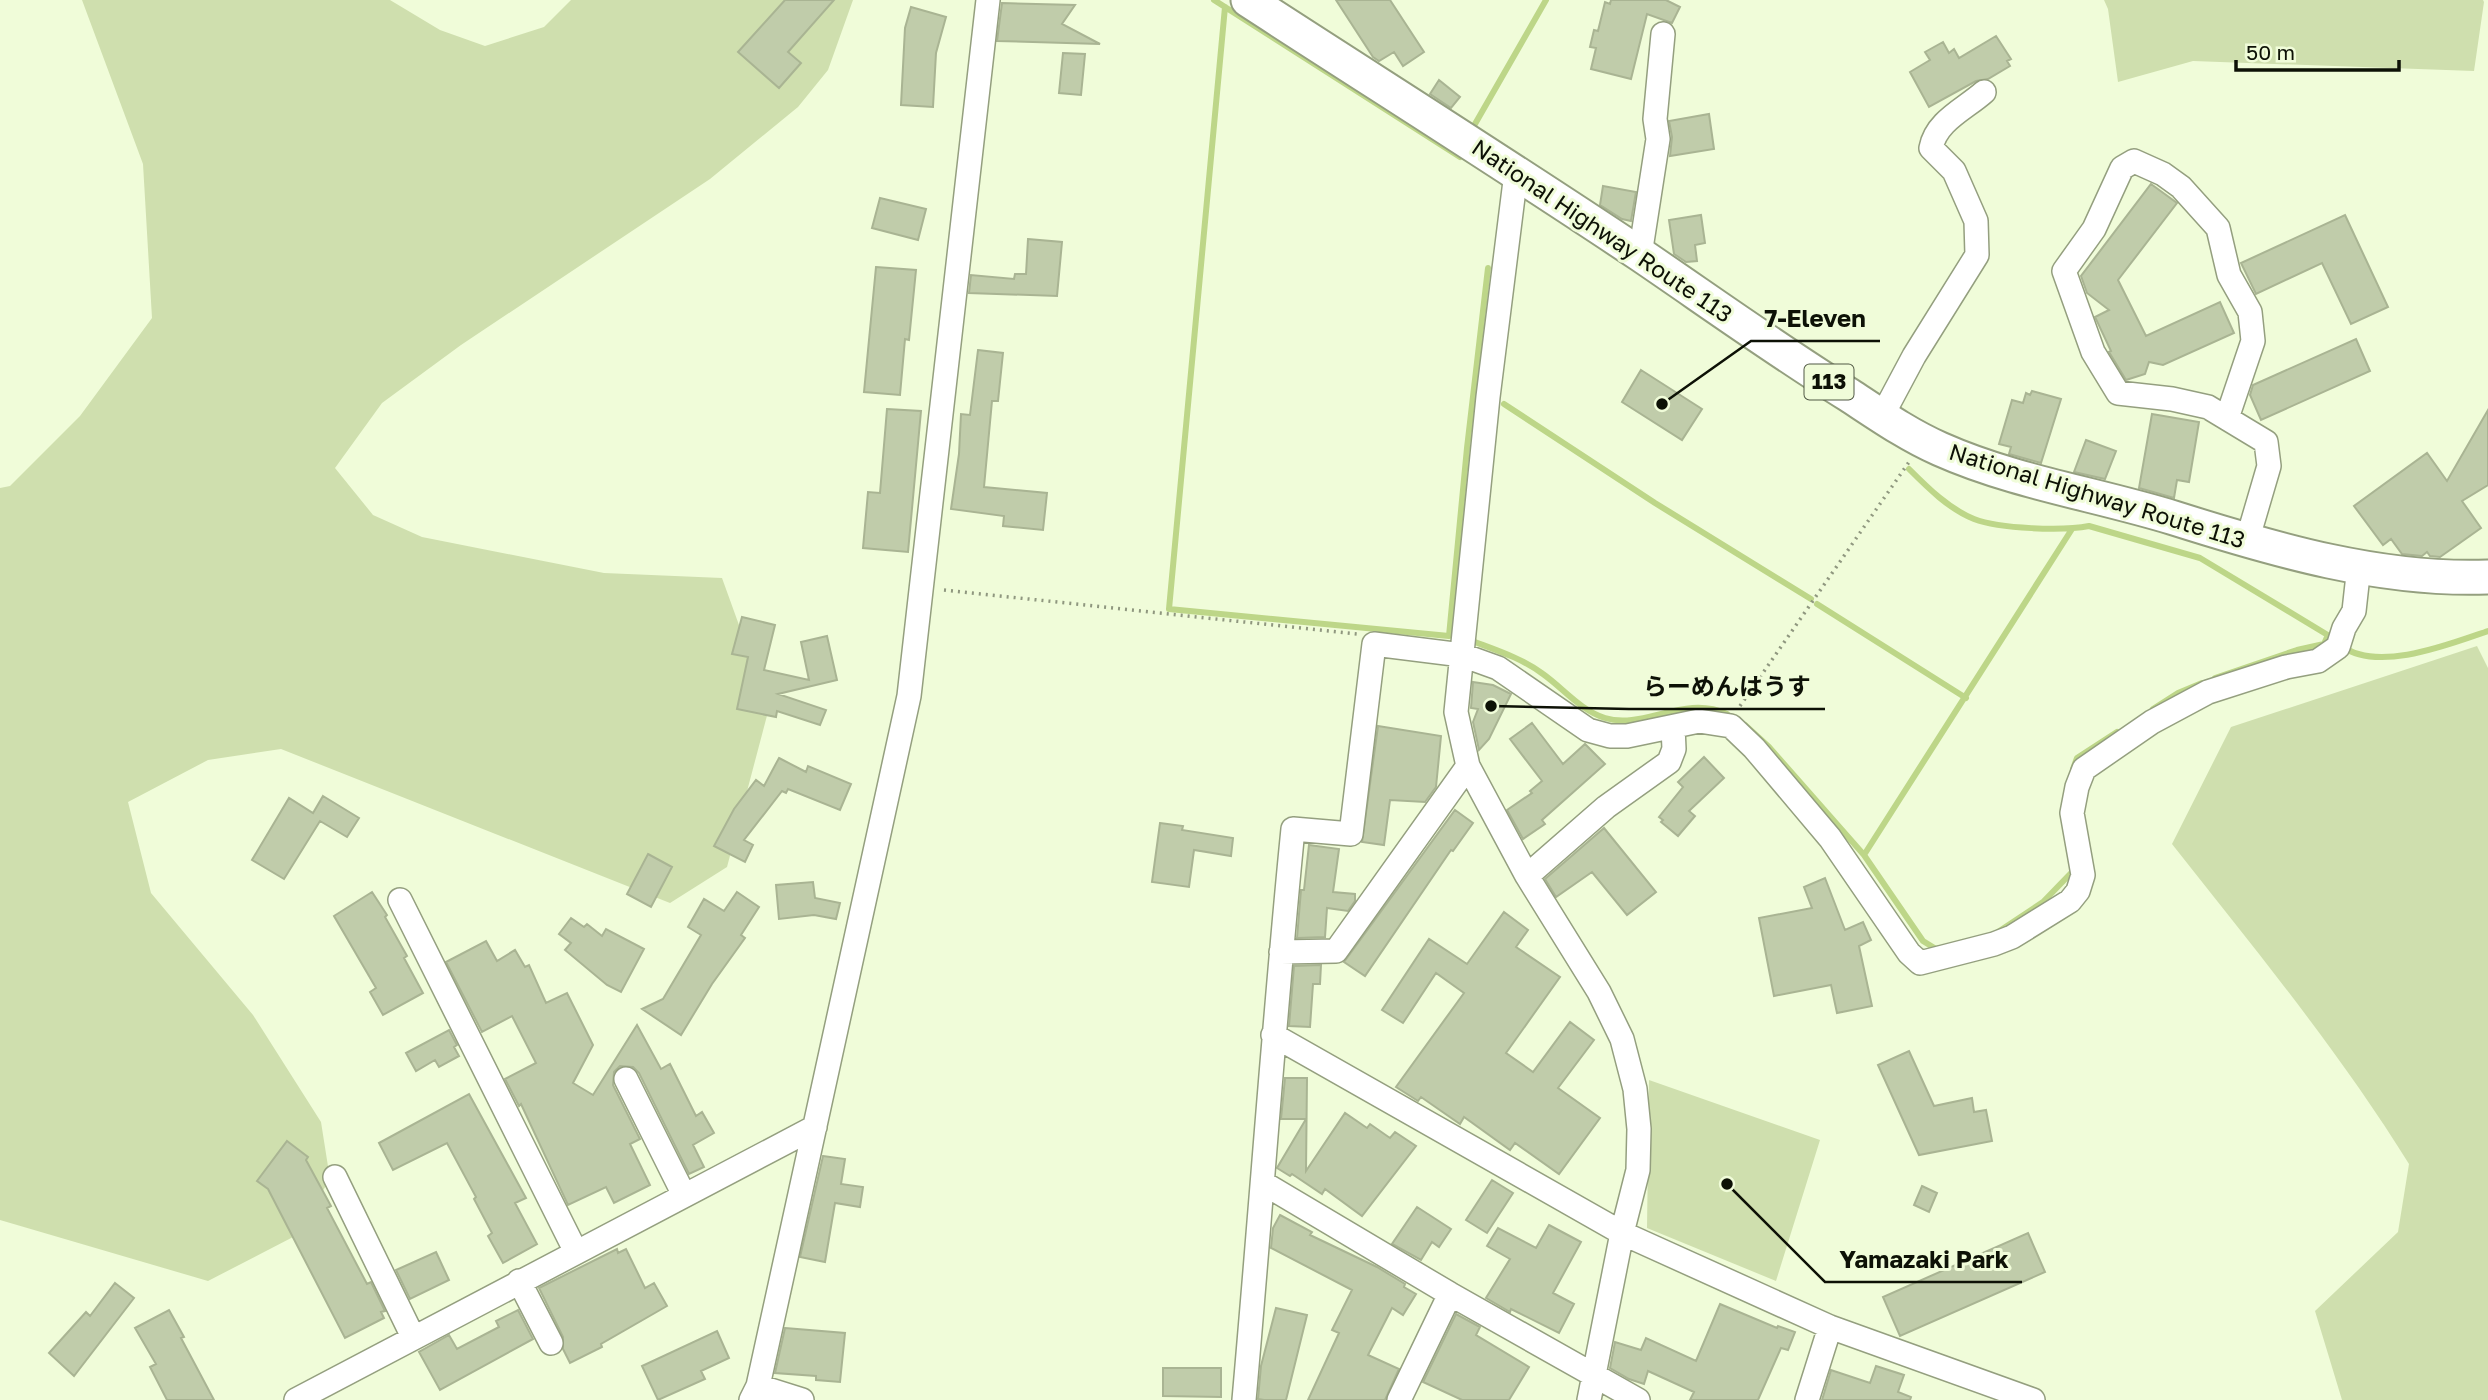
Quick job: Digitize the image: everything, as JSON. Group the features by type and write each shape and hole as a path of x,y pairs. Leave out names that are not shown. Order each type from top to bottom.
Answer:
{"highway":[{"name":"National Highway Route 113","path":"1248,0 1441,122 1742,326 1882,416 1938,448 2008,474 2146,510 2246,541 2409,575 2444,578 2488,577"}],"street":[{"path":"802,1400 755,1393 909,696 988,0"},
{"path":"1640,255 1658,139 1655,119 1663,34"},
{"path":"1882,416 1914,356 1977,255 1976,221 1954,171 1931,148 1933,136 1948,119 1984,92"},
{"path":"2227,418 2253,341 2250,312 2229,275 2218,228 2181,187 2162,174 2134,161 2122,168 2094,229 2064,271 2093,352 2118,393 2208,407 2266,442 2269,466 2246,541"},
{"path":"1516,173 1488,397 1456,712 1468,766 1527,876 1599,992 1622,1039 1635,1089 1639,1129 1638,1170 1622,1233 1589,1400"},
{"path":"1244,1400 1273,1035 1293,830 1351,834 1374,644 1462,655 1498,668 1588,730 1610,736 1627,736 1699,722 1731,726 1754,748 1830,838 1909,953 1920,963 2012,937 2070,901 2078,891 2083,875 2073,813 2077,787 2084,769 2152,722 2208,692 2286,667 2318,662 2338,648 2344,628 2354,611 2359,566"},
{"path":"1527,876 1606,807 1669,762 1674,749 1673,727"},
{"path":"1281,952 1336,951 1468,766"},
{"path":"400,900 576,1252"},
{"path":"1273,1035 1622,1233 1830,1327 2033,1400"},
{"path":"626,1079 684,1195"},
{"path":"296,1400 815,1126"},
{"path":"335,1177 413,1337"},
{"path":"1263,1184 1638,1400"},
{"path":"519,1281 551,1343"},
{"path":"1399,1400 1450,1294"},
{"path":"1807,1400 1830,1327"}],"path":[{"path":"1731,726 1734,713 1924,440"},
{"path":"922,588 1355,633 1374,644"}],"green space":[{"path":"82,0 390,0 440,30 485,46 544,27 571,0 853,0 828,70 798,107 710,179 461,345 382,403 335,468 373,515 422,537 604,573 722,578 769,708 727,867 670,903 281,749 208,760 128,802 151,893 253,1015 321,1122 330,1179 295,1236 208,1281 0,1220 0,488 10,486 80,416 152,318 143,164"},
{"path":"2104,0 2484,2 2474,71 2193,61 2118,82 2108,9"},
{"path":"2477,646 2488,668 2488,1400 2342,1400 2315,1311 2398,1232 2409,1164 2325,1041 2172,844 2231,727"},
{"path":"1649,1080 1820,1140 1776,1281 1647,1228"}],"building":[{"path":"785,0 834,0 788,52 801,63 779,88 738,52"},
{"path":"1336,0 1390,0 1424,52 1403,66 1394,52 1379,61 1373,57"},
{"path":"1611,0 1666,0 1680,7 1672,23 1647,14 1631,79 1591,69 1596,48 1590,47 1594,30 1598,31 1605,2 1610,4"},
{"path":"1002,3 1075,5 1062,24 1100,44 997,41"},
{"path":"911,7 946,17 936,53 933,107 901,105 905,28"},
{"path":"1996,36 2011,59 2007,61 2010,66 1929,107 1910,72 1930,60 1925,52 1943,42 1949,53 1954,49 1959,58"},
{"path":"1063,53 1085,54 1081,95 1059,93"},
{"path":"1439,80 1460,97 1451,108 1430,94"},
{"path":"1709,114 1714,149 1670,156 1672,137 1669,121"},
{"path":"2151,184 2177,203 2118,280 2146,336 2220,302 2234,333 2163,365 2149,362 2145,374 2126,380 2109,352 2111,351 2095,317 2109,310 2087,293 2081,276"},
{"path":"1603,186 1636,192 1631,221 1622,219 1600,205"},
{"path":"880,198 926,209 918,240 872,228"},
{"path":"1701,215 1705,243 1695,245 1697,261 1686,262 1674,254 1669,220"},
{"path":"2345,215 2388,307 2351,324 2322,263 2256,294 2241,263"},
{"path":"1028,239 1062,242 1057,296 969,293 971,275 1014,279 1015,274 1026,274"},
{"path":"876,267 916,270 909,340 905,339 900,395 864,392"},
{"path":"2356,339 2370,371 2261,420 2250,395 2253,385"},
{"path":"978,350 1003,353 998,401 992,401 984,487 1047,493 1043,530 1003,526 1004,516 951,509 959,454 961,414 970,415"},
{"path":"1641,370 1702,409 1682,440 1622,402"},
{"path":"2032,391 2061,399 2041,463 2009,454 2011,447 1999,444 2012,400 2023,403 2026,393 2030,395"},
{"path":"887,409 921,411 908,552 863,548 868,492 880,493"},
{"path":"2488,410 2488,485 2462,501 2481,528 2440,557 2430,556 2427,552 2422,556 2402,554 2391,539 2383,545 2354,506 2427,453 2447,481"},
{"path":"2152,414 2199,422 2189,482 2177,480 2174,498 2139,488"},
{"path":"2086,440 2116,451 2105,479 2074,472"},
{"path":"742,617 775,625 764,670 809,680 801,642 827,636 837,680 778,694 826,710 820,725 777,711 776,717 737,709 748,657 732,654"},
{"path":"1473,682 1493,685 1511,694 1489,739 1479,750 1473,722 1478,709 1471,708"},
{"path":"1532,723 1563,764 1585,744 1605,764 1542,820 1545,824 1523,839 1507,810 1532,793 1530,791 1542,781 1510,739"},
{"path":"1378,726 1441,736 1436,787 1425,802 1390,800 1384,845 1362,842"},
{"path":"1704,757 1724,778 1689,811 1695,816 1678,836 1661,822 1663,820 1659,817 1683,787 1678,782"},
{"path":"779,758 806,772 808,766 851,784 840,810 788,789 786,793 782,791 744,840 753,845 745,862 714,846 734,809 756,780 764,786"},
{"path":"323,796 359,818 347,837 320,821 284,879 252,860 289,798 313,813"},
{"path":"1455,810 1473,823 1453,851 1451,850 1365,976 1344,962"},
{"path":"1160,823 1183,826 1182,830 1233,838 1231,856 1194,850 1189,887 1152,882"},
{"path":"1604,828 1656,892 1627,915 1592,872 1556,897 1545,879"},
{"path":"1309,845 1339,849 1333,892 1355,894 1355,901 1348,911 1327,908 1325,937 1297,938 1301,890 1304,890"},
{"path":"648,854 672,867 651,907 627,894"},
{"path":"1825,878 1845,930 1863,922 1871,940 1859,946 1872,1006 1837,1013 1831,985 1774,996 1759,918 1812,908 1804,887"},
{"path":"813,882 815,898 840,903 836,919 814,915 779,919 776,885"},
{"path":"372,892 387,915 385,917 407,956 404,958 423,993 383,1015 370,992 376,988 334,916"},
{"path":"737,892 759,907 741,935 745,938 712,984 681,1035 642,1009 663,999 701,935 688,927 704,899 724,911"},
{"path":"1504,912 1528,930 1516,947 1560,977 1506,1053 1533,1072 1570,1022 1594,1040 1558,1088 1600,1118 1559,1174 1515,1143 1510,1150 1464,1117 1460,1124 1421,1097 1418,1101 1396,1087 1464,993 1436,973 1403,1023 1382,1010 1429,939 1467,964"},
{"path":"571,918 584,927 587,924 602,936 606,929 644,949 621,992 607,985 565,950 571,943 559,934"},
{"path":"486,941 497,961 515,950 525,967 529,965 546,1003 567,993 593,1045 573,1083 593,1095 637,1025 661,1069 670,1064 696,1116 702,1112 714,1133 693,1145 704,1167 689,1174 639,1073 633,1067 620,1066 614,1072 613,1085 640,1139 630,1144 650,1185 614,1203 606,1187 568,1205 521,1104 519,1106 505,1079 536,1063 512,1016 482,1032 446,962"},
{"path":"1321,965 1320,984 1313,984 1310,1027 1289,1026 1294,966"},
{"path":"449,1030 459,1056 439,1067 435,1060 416,1071 406,1053"},
{"path":"1909,1051 1934,1106 1972,1098 1974,1112 1986,1110 1992,1141 1919,1155 1878,1065"},
{"path":"1285,1078 1307,1078 1306,1171 1345,1113 1367,1128 1370,1124 1390,1138 1395,1132 1416,1146 1362,1216 1325,1189 1322,1194 1292,1174 1290,1176 1277,1168 1306,1119 1281,1119"},
{"path":"469,1094 526,1198 515,1203 537,1244 503,1263 488,1236 492,1233 474,1199 476,1197 447,1143 393,1170 379,1143"},
{"path":"287,1141 308,1157 306,1160 331,1206 327,1208 367,1284 371,1282 385,1311 381,1312 384,1318 345,1338 268,1189 257,1181"},
{"path":"823,1156 845,1159 841,1184 863,1187 860,1207 835,1203 825,1262 800,1257"},
{"path":"1492,1180 1513,1193 1487,1233 1466,1220"},
{"path":"1922,1186 1937,1193 1929,1212 1914,1205"},
{"path":"1417,1207 1451,1229 1439,1247 1432,1242 1421,1260 1392,1244"},
{"path":"1280,1215 1312,1232 1310,1235 1377,1267 1416,1294 1403,1315 1392,1308 1368,1355 1399,1369 1385,1400 1308,1400 1339,1333 1332,1330 1352,1290 1271,1248 1273,1228"},
{"path":"1549,1225 1581,1242 1553,1293 1574,1304 1559,1333 1511,1309 1510,1312 1486,1298 1510,1259 1487,1246 1498,1228 1536,1248"},
{"path":"2028,1233 2045,1272 1900,1336 1883,1297"},
{"path":"617,1249 618,1253 626,1249 645,1288 654,1283 667,1306 601,1344 602,1347 570,1363 563,1349 563,1337 539,1288"},
{"path":"436,1252 449,1280 410,1299 396,1270"},
{"path":"115,1283 134,1298 74,1376 49,1353 86,1312 90,1316"},
{"path":"1720,1304 1777,1328 1778,1326 1795,1332 1788,1350 1781,1348 1758,1400 1690,1400 1694,1392 1648,1371 1644,1384 1610,1368 1615,1342 1641,1350 1646,1338 1696,1361"},
{"path":"1276,1308 1307,1315 1286,1400 1264,1400 1258,1399 1261,1366"},
{"path":"169,1310 214,1400 167,1400 150,1367 156,1364 135,1328"},
{"path":"518,1310 533,1339 440,1390 419,1352 449,1335 457,1349 499,1327 496,1321"},
{"path":"1456,1314 1480,1327 1476,1335 1529,1367 1509,1400 1462,1400 1423,1382"},
{"path":"785,1328 845,1333 840,1382 816,1380 816,1376 775,1373"},
{"path":"717,1331 729,1358 701,1371 705,1379 658,1400 642,1366"},
{"path":"1876,1366 1904,1375 1898,1392 1911,1397 1910,1400 1822,1400 1831,1370 1870,1383"},
{"path":"1163,1368 1221,1368 1221,1397 1163,1396"}],"waterway":[{"path":"1214,0 1460,157"},
{"path":"1475,124 1546,0"},
{"path":"1225,7 1169,609 1449,636 1488,268"},
{"path":"1504,404 1655,503 1811,599"},
{"path":"1909,469 1947,504 1974,519 2032,528 2089,526 2200,558 2331,637"},
{"path":"1864,855 2072,529"},
{"path":"1817,604 1966,698"},
{"path":"2342,646 2357,654 2394,657 2434,649 2488,631"},
{"path":"2215,678 2297,650 2324,644 2328,635"},
{"path":"1475,642 1527,664 1580,705 1605,718 1634,720 1695,708 1727,714"},
{"path":"2153,709 2178,693 2202,683"},
{"path":"1745,725 1769,747 1864,855 1923,941 1936,949 1940,948"},
{"path":"2073,769 2077,758 2117,732"},
{"path":"1998,932 2043,902 2073,868"}],"place":[{"name":"7-Eleven","path":"1662,404"},
{"name":"らーめんはうす","path":"1491,706"},
{"name":"Yamazaki Park","path":"1727,1184"}]}
